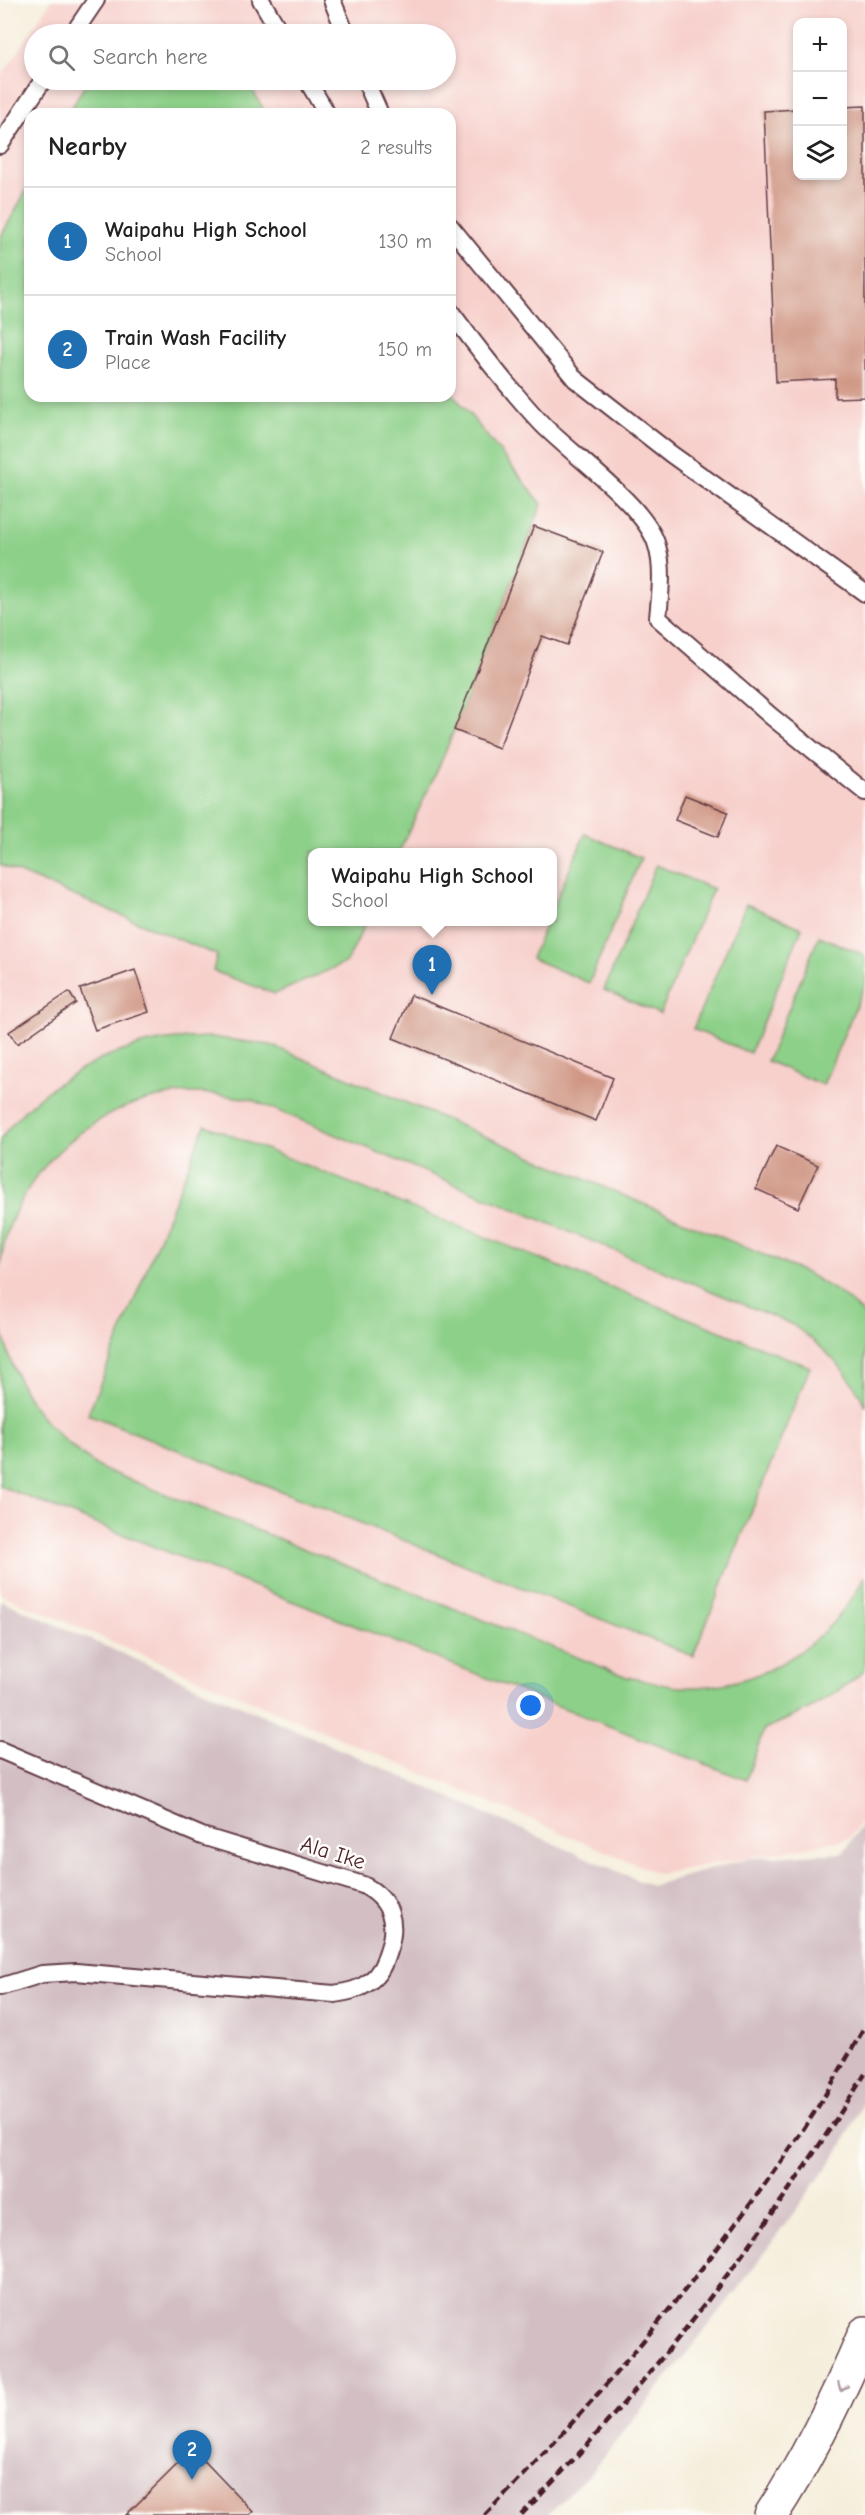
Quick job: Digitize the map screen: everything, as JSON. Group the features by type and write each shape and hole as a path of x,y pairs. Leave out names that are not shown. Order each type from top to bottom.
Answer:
{"highway":[{"path":"771,2515 798,2473 839,2395 865,2333"}],"lane":[{"path":"80,24 96,0"},
{"path":"261,0 275,24"},
{"path":"332,0 342,24"},
{"path":"24,108 36,90"},
{"path":"313,90 323,108"},
{"path":"369,90 377,108"},
{"path":"0,145 24,109"},
{"path":"456,233 575,379 671,454 865,593"},
{"path":"456,319 495,371 543,425 636,510 657,544 662,584 658,618 772,717 865,792"},
{"name":"Ala Ike","path":"0,1750 202,1836 363,1885 385,1901 390,1911 393,1930 380,1972 361,1988 334,1994 76,1972 42,1974 0,1987"}],"shaded area":[{"path":"52,0 865,0 865,1815 849,1839 659,1874 0,1594 0,78 24,42 24,90 456,90 456,24 36,24"},
{"path":"0,1600 651,1886 750,1858 843,1853 865,1820 865,2099 839,2151 740,2286 593,2470 547,2515 0,2515"}],"green space":[{"path":"82,90 253,90 263,108 72,108"},
{"path":"24,195 24,402 456,402 456,397 542,504 445,753 401,848 308,848 308,926 364,926 347,962 275,994 213,971 217,955 0,865 0,238"},
{"path":"585,834 641,858 589,983 531,958 545,926 557,926 557,898"},
{"path":"656,865 713,889 660,1014 604,990"},
{"path":"746,904 802,928 750,1053 693,1029"},
{"path":"819,936 865,955 865,984 823,1085 767,1061"},
{"path":"211,1037 271,1045 808,1274 841,1294 865,1315 865,1406 844,1371 815,1342 793,1325 250,1099 205,1093 177,1094 120,1109 95,1123 71,1140 50,1160 32,1183 17,1209 6,1236 0,1267 0,1140 13,1123 27,1108 61,1081 118,1052 174,1039"},
{"path":"205,1125 810,1367 693,1656 88,1414"},
{"path":"0,1319 13,1366 33,1405 61,1437 100,1468 627,1677 681,1687 710,1686 738,1681 790,1658 832,1623 850,1601 865,1576 865,1670 817,1704 764,1729 746,1780 0,1486"}],"building":[{"path":"865,106 865,397 835,398 835,379 776,382 764,111 793,109 793,180 847,180 847,107"},
{"path":"534,526 603,552 567,645 542,636 499,748 454,730"},
{"path":"685,795 728,812 718,837 675,820"},
{"path":"135,970 149,1012 95,1030 80,989"},
{"path":"69,992 76,1003 17,1044 9,1032"},
{"path":"411,995 613,1078 596,1121 393,1038"},
{"path":"776,1146 818,1165 798,1208 756,1189"},
{"path":"193,2449 253,2512 249,2515 126,2515"}],"railway":[{"path":"485,2515 574,2420 700,2271 814,2113 865,2027"},
{"path":"521,2515 616,2412 705,2304 788,2191 865,2074"}],"place":[{"name":"Waipahu High School","path":"432,995"},
{"name":"Train Wash Facility","path":"192,2480"}]}
